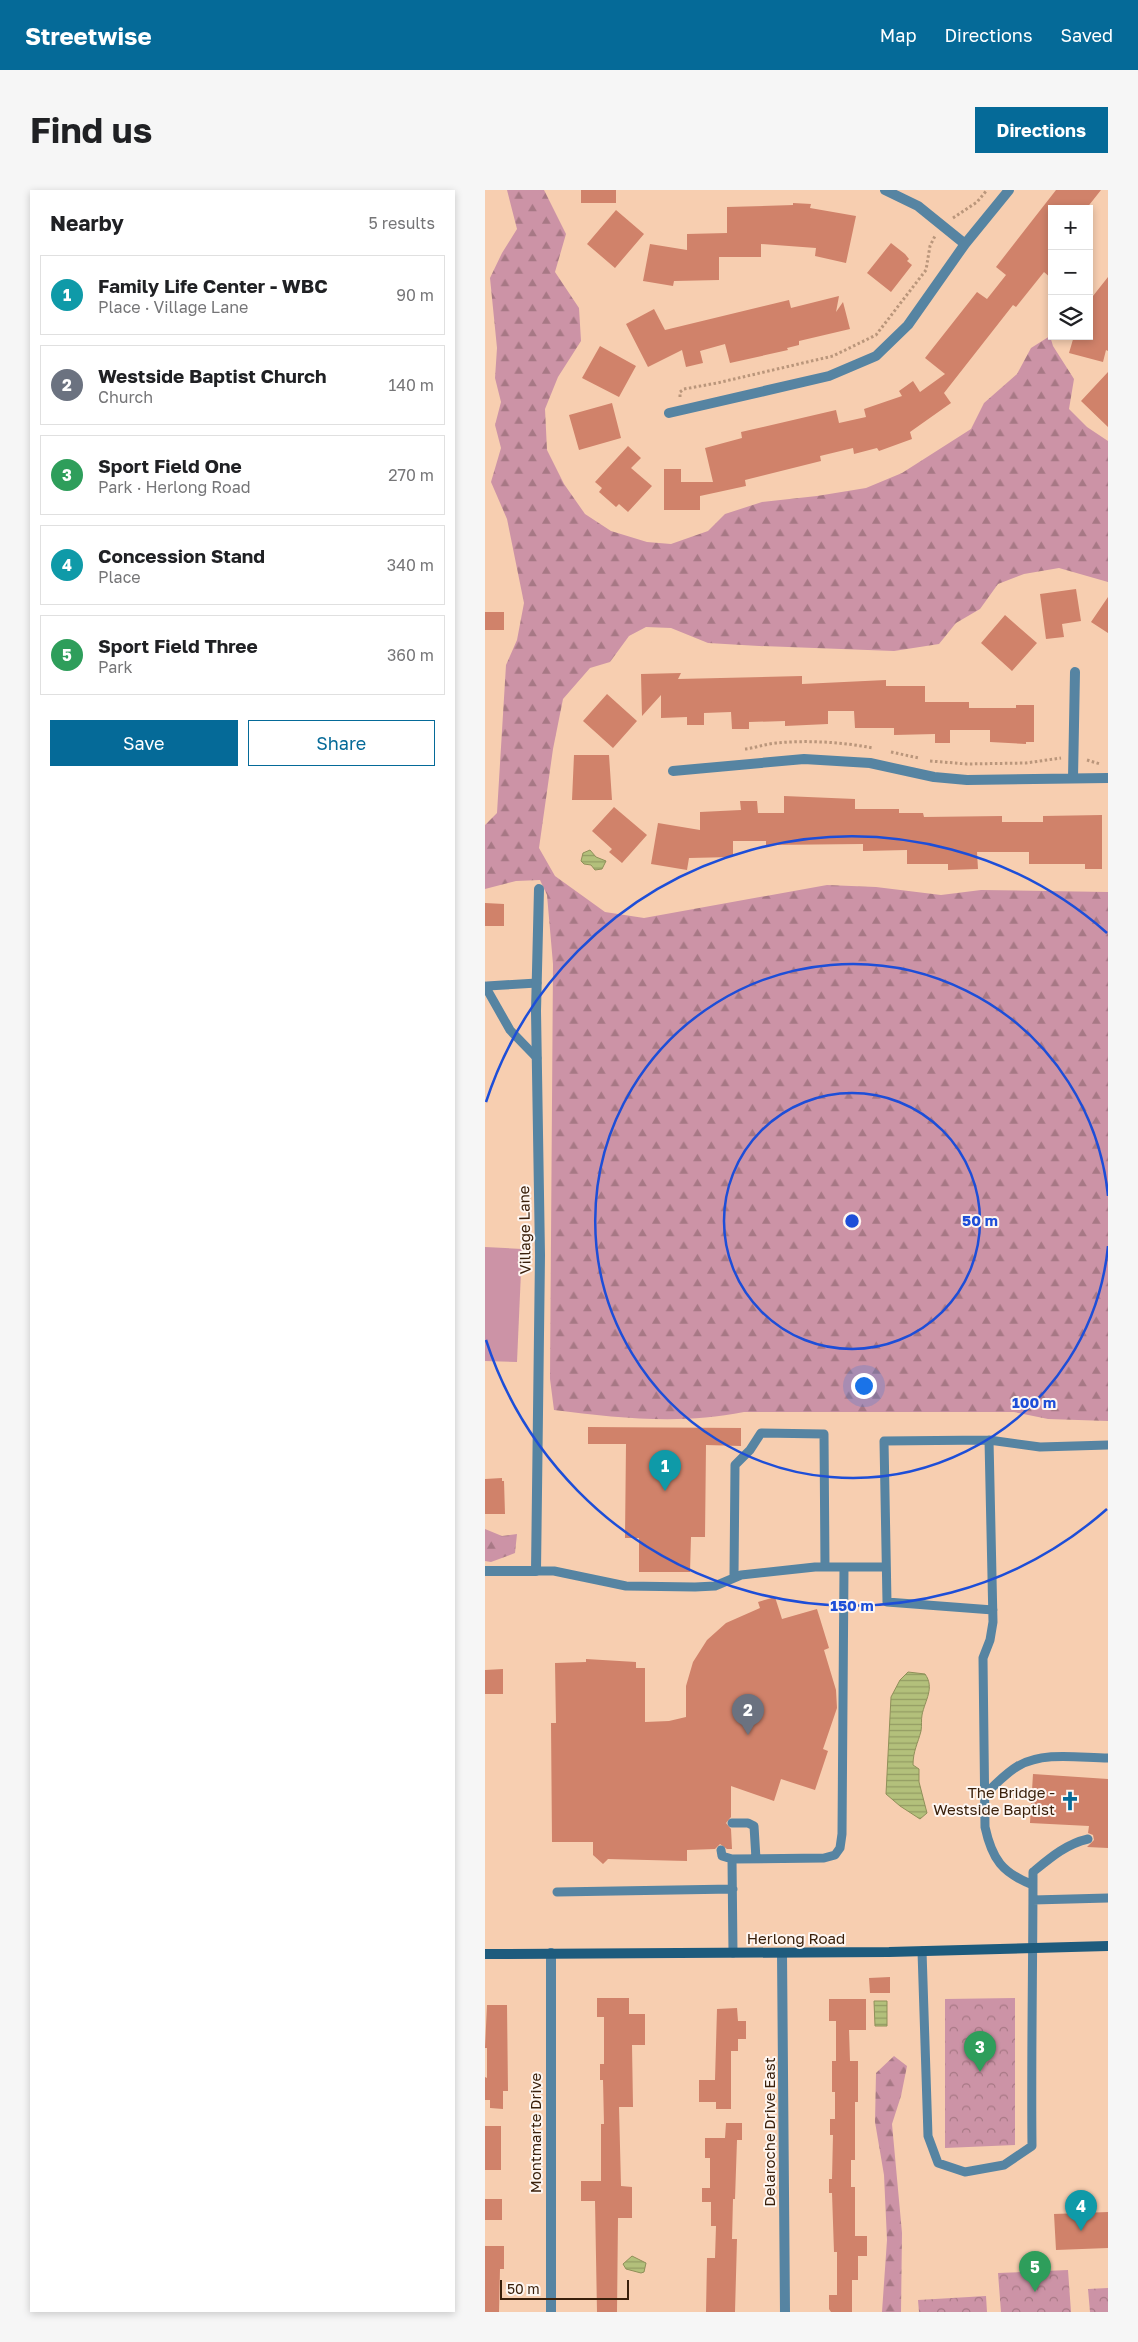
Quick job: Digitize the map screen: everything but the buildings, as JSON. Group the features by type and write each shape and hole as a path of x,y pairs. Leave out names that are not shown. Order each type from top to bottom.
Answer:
{"street":[{"path":"885,190 917,206 965,244"},
{"path":"669,413 829,376 875,356 908,325 965,244 1009,190"},
{"path":"1073,778 1075,672"},
{"path":"673,771 804,759 870,763 934,777 967,780 1108,778"},
{"name":"Village Lane","path":"536,1570 540,1255 537,1058 539,889"},
{"path":"485,1572 536,1570"},
{"name":"Herlong Road","path":"485,1954 782,1953 1108,1946"},
{"name":"Montmarte Drive","path":"551,1953 551,2312"},
{"name":"Delaroche Drive East","path":"782,1953 785,2312"}],"lane":[{"path":"537,983 486,986 510,1030 537,1058"},
{"path":"735,1577 735,1465 750,1450 761,1433 824,1434 825,1567"},
{"path":"993,1610 887,1602 884,1441 989,1440 1040,1447 1108,1445"},
{"path":"989,1440 993,1610 990,1640 983,1658 985,1827 989,1843 998,1863 1014,1878 1033,1885"},
{"path":"721,1850 722,1856 733,1859 824,1858 835,1855 840,1848 842,1834 844,1566"},
{"path":"536,1570 549,1570 626,1586 707,1586 735,1577 825,1567 885,1567"},
{"path":"985,1794 1017,1767 1042,1758 1108,1758"},
{"path":"733,1823 745,1823 754,1826 757,1859"},
{"path":"922,1951 928,2136 938,2163 965,2172 1004,2165 1032,2146 1030,2017 1033,1948 1033,1872 1056,1853 1078,1841 1088,1839"},
{"path":"733,1859 733,1953"},
{"path":"557,1892 733,1889"},
{"path":"1033,1900 1108,1898"}],"path":[{"path":"681,411 680,392 684,389 717,384 833,356 875,335 908,296 926,270 930,246 943,226 977,202 987,190"}],"green space":[{"path":"507,190 544,190 566,234 555,272 579,308 581,341 558,377 545,409 547,450 564,484 585,514 611,531 647,542 671,544 708,531 725,514 762,502 866,488 902,473 971,429 984,403 1017,374 1031,348 1048,337 1074,379 1069,409 1087,427 1108,441 1108,582 1059,568 1024,574 998,584 980,609 956,623 939,644 894,651 708,643 671,628 646,627 629,636 610,662 590,668 563,699 553,749 539,848 555,876 605,912 644,918 827,885 876,887 941,895 981,890 1108,892 1108,1421 1048,1419 1014,1412 744,1412 696,1418 649,1419 554,1410 550,1379 553,964 547,895 540,880 516,881 485,889 485,825 497,813 506,665 517,640 524,603 507,519 491,482 501,448 495,425 501,402 495,378 497,348 490,278 502,253 517,229"},
{"path":"485,1247 522,1249 517,1362 485,1361"},
{"path":"485,1529 502,1536 517,1534 515,1553 491,1562 485,1561"},
{"path":"1015,1998 1015,2145 945,2148 945,1999"},
{"path":"894,2056 907,2066 901,2096 892,2124 902,2233 901,2312 882,2312 887,2240 884,2175 875,2122 876,2073"},
{"path":"1068,2270 1071,2312 1001,2312 998,2273"},
{"path":"1108,2288 1108,2312 1090,2312 1088,2289"},
{"path":"986,2296 987,2312 919,2312 918,2300"}],"shaded area":[{"path":"590,850 596,857 606,861 602,869 595,870 591,865 584,864 581,861 583,853"},
{"path":"908,1672 925,1674 929,1684 922,1715 921,1731 913,1760 913,1765 919,1769 919,1782 927,1813 920,1819 886,1794 891,1697 900,1680"},
{"path":"874,2001 887,2001 887,2026 875,2026"},
{"path":"632,2256 646,2263 644,2272 626,2269 623,2264"}],"place":[{"name":"Family Life Center - WBC","path":"665,1491"},
{"name":"Westside Baptist Church","path":"748,1735"},
{"name":"The Bridge - Westside Baptist","path":"1070,1801"},
{"name":"Sport Field One","path":"980,2072"},
{"name":"Concession Stand","path":"1081,2231"},
{"name":"Sport Field Three","path":"1035,2292"}]}
